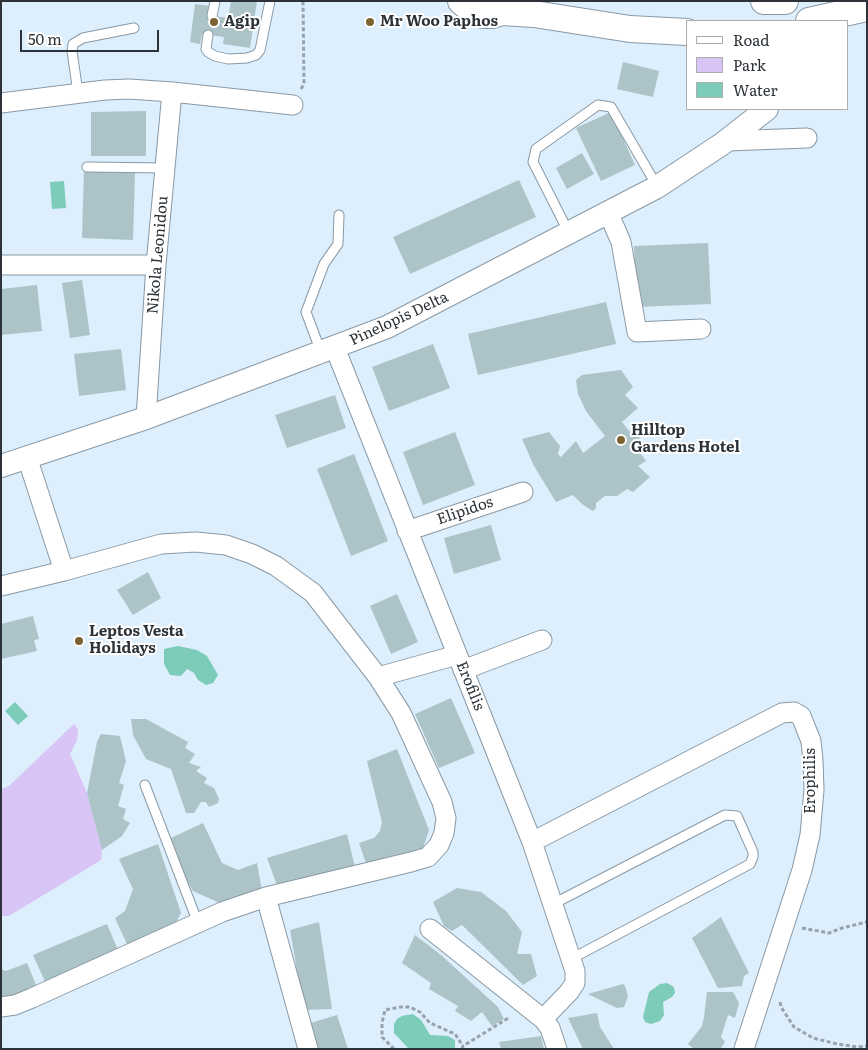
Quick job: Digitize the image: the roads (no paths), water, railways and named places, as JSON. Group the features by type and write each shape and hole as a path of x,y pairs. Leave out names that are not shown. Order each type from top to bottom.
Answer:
{"main road":[{"path":"764,1 785,1"},
{"path":"458,3 483,15 492,15 508,6 534,14 630,29 686,32"},
{"path":"813,20 867,8"}],"street":[{"path":"1,103 78,93 129,89 293,105"},
{"name":"Nikola Leonidou","path":"146,418 156,265 172,92"},
{"name":"Pinelopis Delta","path":"1,466 146,418 387,328 657,187 726,141 766,110"},
{"path":"726,141 807,138"},
{"path":"608,212 621,242 637,332 701,329"},
{"path":"1,265 156,265"},
{"name":"Erofilis","path":"328,351 407,531 532,842 575,971 575,983 543,1019"},
{"path":"28,457 64,571"},
{"name":"Elipidos","path":"407,531 523,492"},
{"path":"1,586 161,544 196,542 226,545 252,554 276,566 313,593 378,677 401,713 442,802 446,818 444,833 439,845 428,856 411,862 266,897 222,912 32,998 15,1005 1,1007"},
{"path":"378,677 460,662 542,640"},
{"name":"Erophilis","path":"532,842 782,713 794,712 801,716 807,726 811,741 814,790 810,835 802,870 744,1049"},
{"path":"266,897 308,1049"},
{"path":"430,929 543,1019 550,1028 557,1049"}],"lane":[{"path":"212,16 215,1"},
{"path":"208,35 206,49 214,56 228,59 246,58 256,55 260,50 270,1"},
{"path":"78,93 72,51 73,44 83,38 134,28"},
{"path":"569,233 533,162 536,149 598,105 612,107 657,187"},
{"path":"87,167 165,168"},
{"path":"328,351 306,312 324,264 338,244 339,214"},
{"path":"145,785 198,923"},
{"path":"552,904 725,815 737,816 753,852 750,864 571,959"}],"water":[{"path":"64,181 66,208 52,209 50,182"},
{"path":"178,646 197,650 207,656 218,675 213,683 206,685 187,669 181,676 170,675 164,664 164,649"},
{"path":"15,702 28,716 18,725 5,711"},
{"path":"667,983 674,987 675,993 663,1002 664,1015 660,1021 651,1024 645,1022 643,1017 649,992 660,984"},
{"path":"413,1014 421,1020 430,1035 448,1036 455,1040 455,1049 409,1049 394,1033 394,1024 402,1016"}],"place":[{"name":"Agip","path":"214,22"},
{"name":"Mr Woo Paphos","path":"370,22"},
{"name":"Hilltop Gardens Hotel","path":"621,440"},
{"name":"Leptos Vesta Holidays","path":"79,641"}]}
